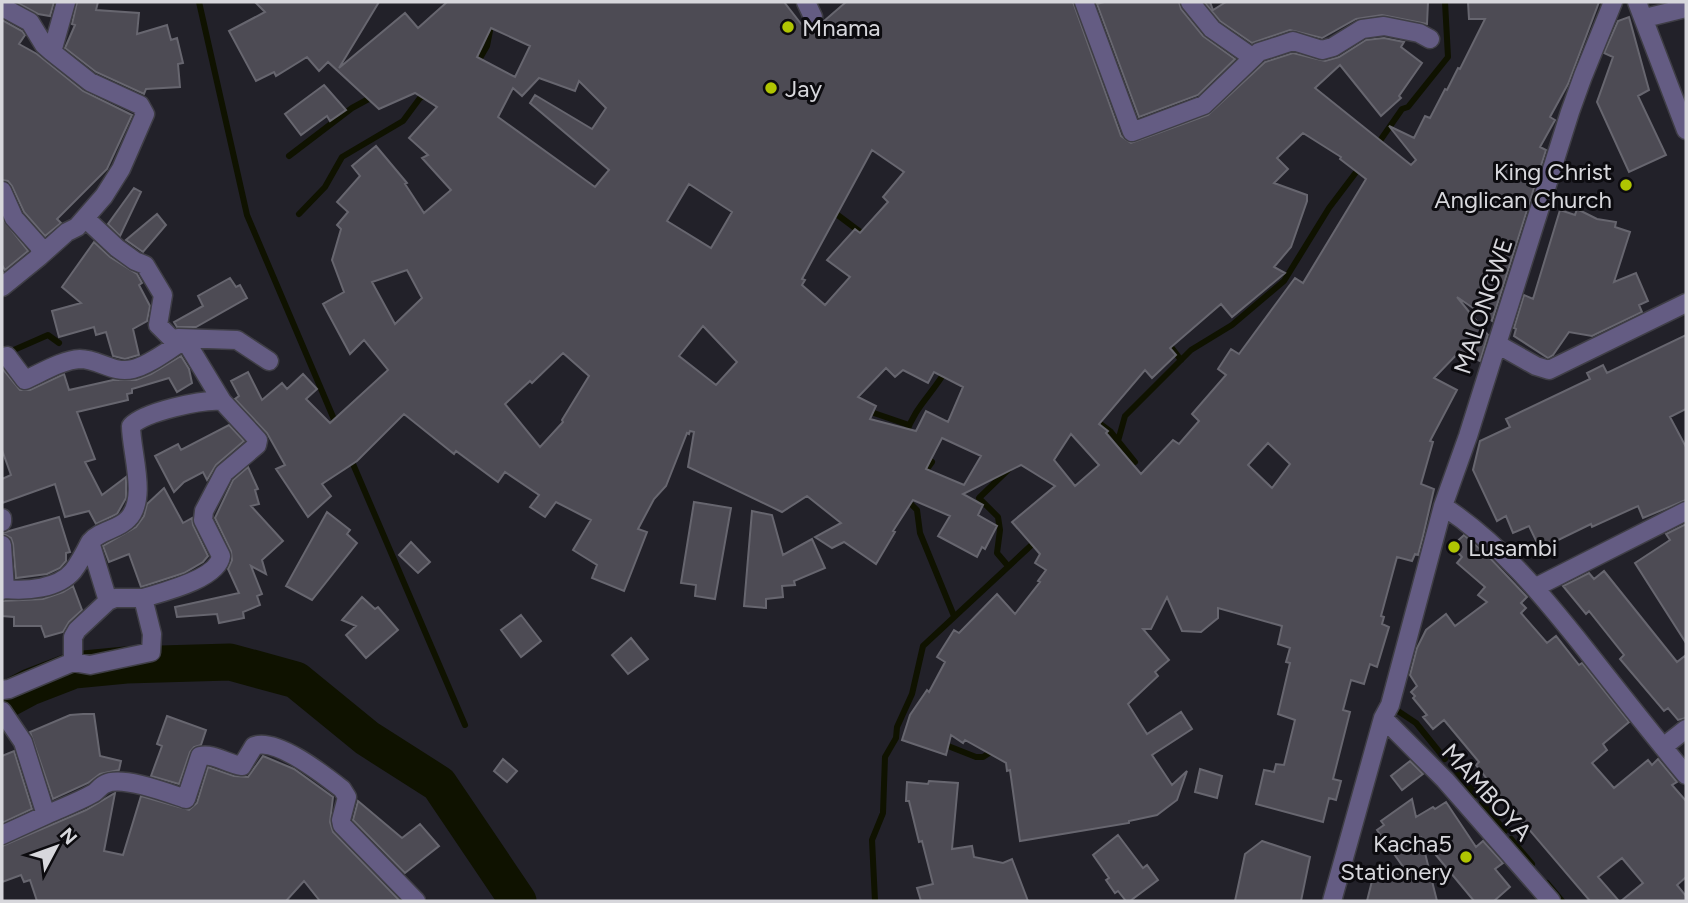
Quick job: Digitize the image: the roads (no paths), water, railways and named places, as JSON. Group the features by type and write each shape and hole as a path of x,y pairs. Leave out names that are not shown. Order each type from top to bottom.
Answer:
{"street":[{"path":"52,52 66,2"},
{"path":"1085,2 1132,132 1204,105 1259,52 1293,41 1322,50 1333,47 1362,29 1384,26 1419,33 1430,40"},
{"path":"1190,2 1212,29 1252,58"},
{"name":"MALONGWE","path":"1332,901 1383,718 1391,705 1443,506 1570,112 1613,2"},
{"path":"1637,2 1686,130"},
{"path":"2,287 66,232 86,219 121,169 145,114 140,105 90,82 44,45 30,22 4,8"},
{"path":"1645,18 1686,8"},
{"path":"2,191 15,218 31,240 39,246 39,257"},
{"path":"73,662 73,637 77,630 108,601 115,598 143,598 200,578 220,561 221,556 203,520 204,511 223,473 251,452 258,440 222,401 178,339 158,326 163,295 145,265 117,248 86,219"},
{"path":"1497,344 1536,366 1549,370 1686,303"},
{"path":"7,356 25,380 81,359 110,369 132,369 178,339 237,340 270,362"},
{"path":"2,545 4,590 33,589 71,573 90,542 129,519 134,510 138,478 131,426 137,419 182,404 222,401"},
{"path":"1443,506 1466,521 1536,587 1686,775"},
{"path":"1536,587 1686,511"},
{"path":"90,542 108,601"},
{"path":"2,690 9,690 73,662 90,665 151,652 152,634 143,598"},
{"path":"2,711 23,742 46,815"},
{"name":"MAMBOYA","path":"1383,718 1445,780 1551,901"},
{"path":"1662,747 1686,729"},
{"path":"2,835 91,795 105,783 125,783 151,788 186,799 200,756 210,755 242,766 254,746 262,744 293,755 342,789 347,797 342,825 416,901"}],"waterway":[{"path":"199,2 247,215 336,424"},
{"path":"1377,145 1402,109 1408,107 1448,57 1445,2"},
{"path":"476,65 487,46 490,31 484,27"},
{"path":"299,214 325,187 342,157 403,121 420,98 428,94"},
{"path":"289,156 352,108 374,96"},
{"path":"1118,441 1125,416 1191,350 1232,325 1284,281 1329,208 1360,167"},
{"path":"831,210 867,237"},
{"path":"7,353 48,335 59,343"},
{"path":"1168,343 1181,360"},
{"path":"906,434 914,416 946,370"},
{"path":"868,411 909,425"},
{"path":"1095,420 1111,432 1135,462 1128,466"},
{"path":"922,476 932,462 924,456"},
{"path":"350,457 465,725"},
{"path":"1008,566 997,553 1000,530 998,517 979,498 1009,469"},
{"path":"906,499 917,510 920,533 954,616"},
{"path":"875,901 872,840 883,813 885,757 896,738 897,727 912,694 923,646 1038,539"},
{"path":"2,702 30,687 74,670 126,665 230,662 296,680 367,738 439,784 518,901"},
{"path":"1392,707 1416,723 1445,759"},
{"path":"943,744 976,757 983,757 994,750"},
{"path":"1454,768 1476,795"},
{"path":"1482,803 1505,831"},
{"path":"1511,839 1532,864"},
{"path":"1547,883 1562,901"}],"place":[{"name":"Mnama","path":"788,27"},
{"name":"Jay","path":"771,88"},
{"name":"King Christ Anglican Church","path":"1626,185"},
{"name":"Lusambi","path":"1454,547"},
{"name":"Kacha5 Stationery","path":"1466,857"}]}
